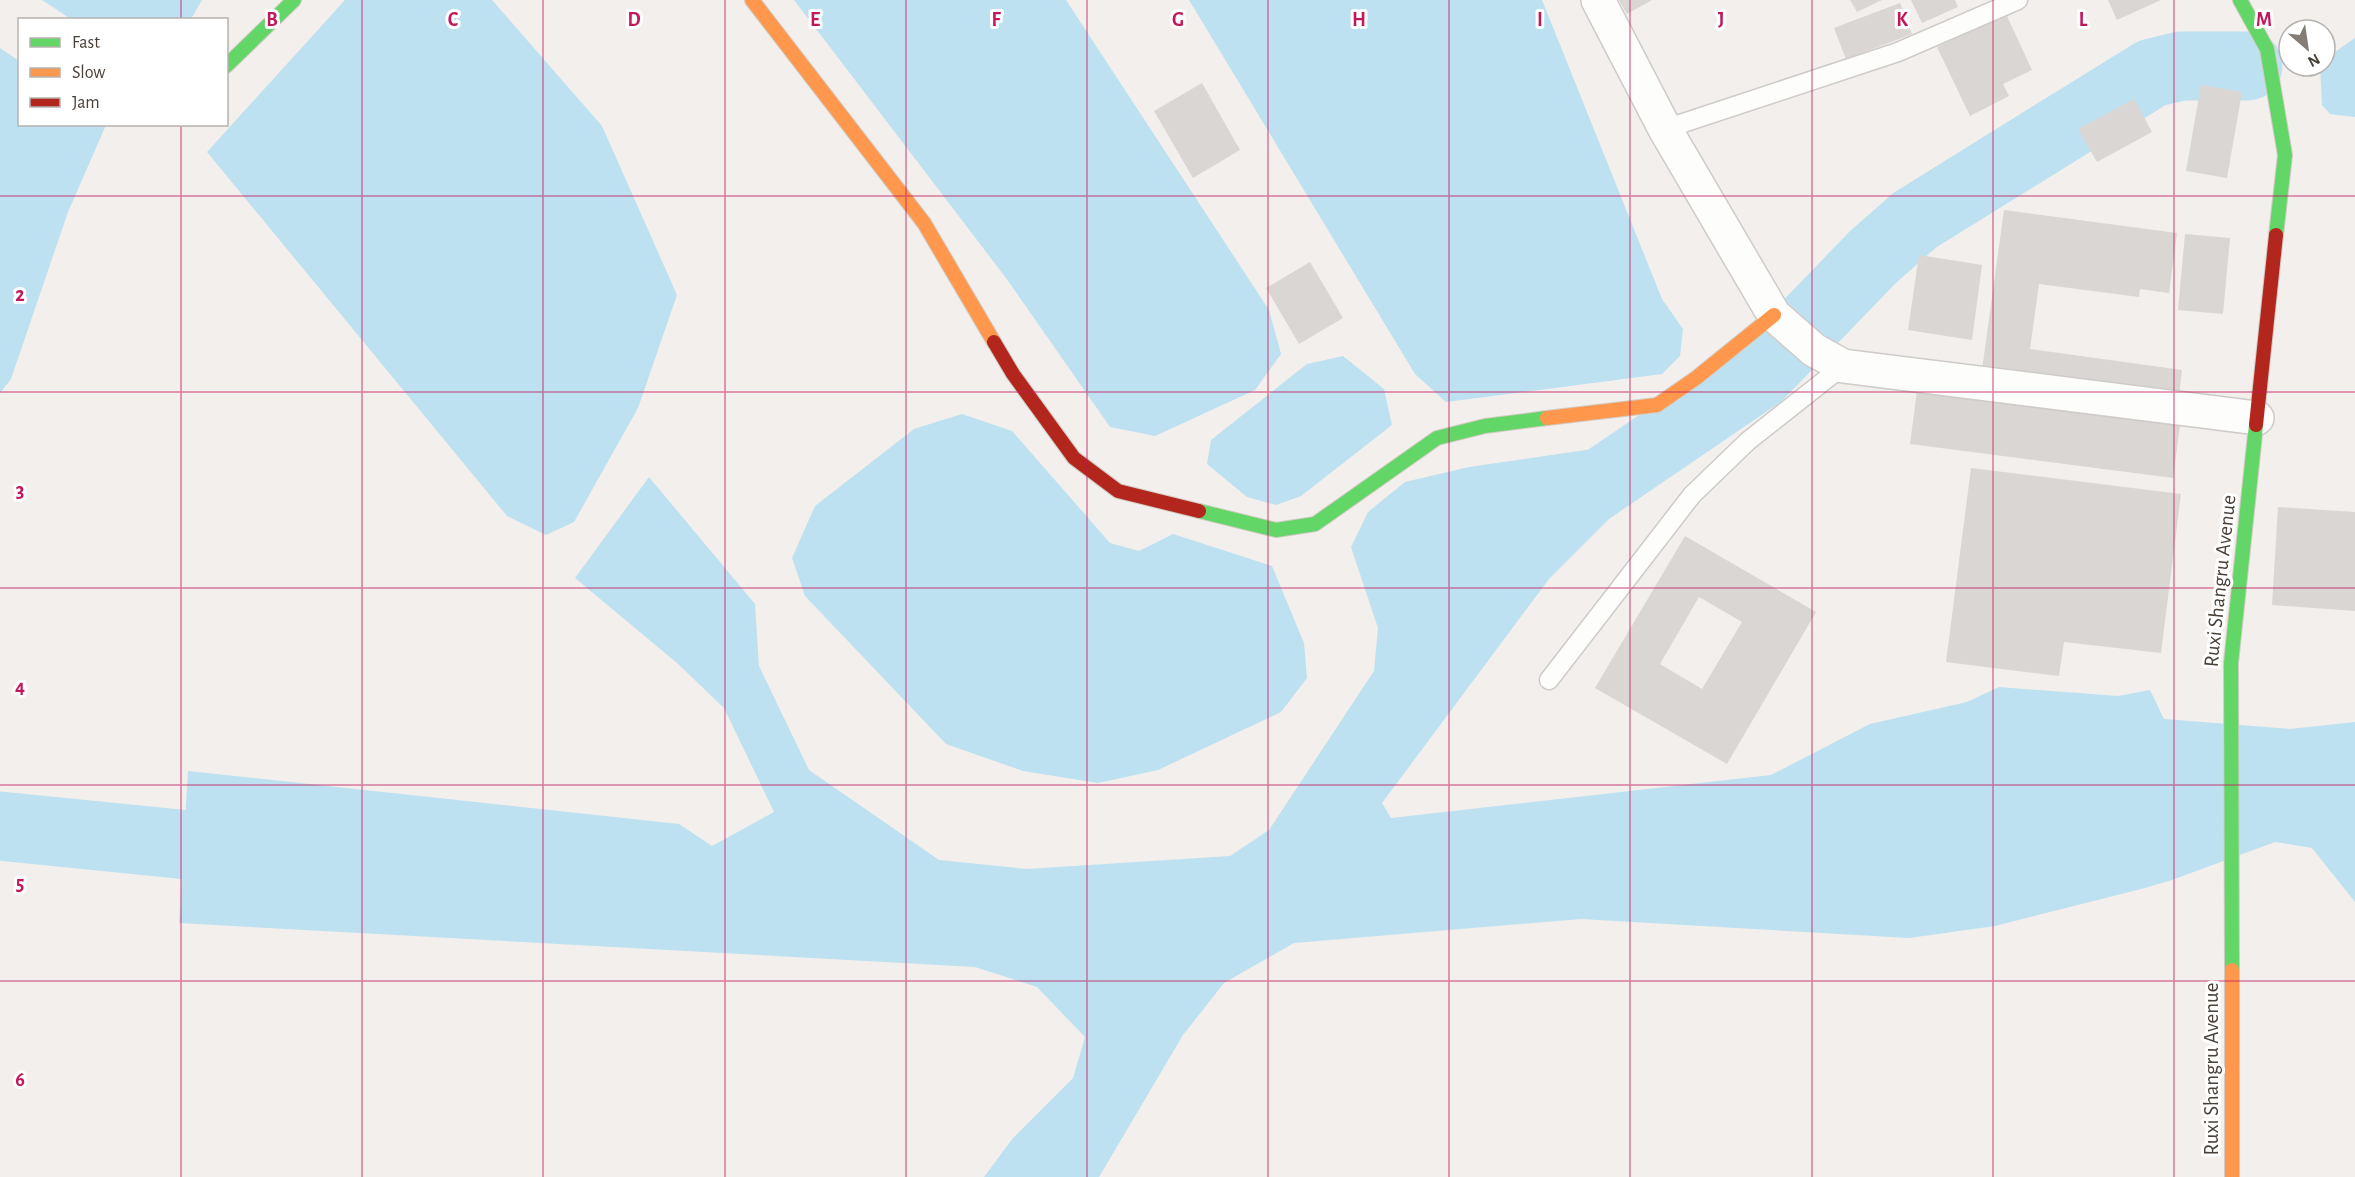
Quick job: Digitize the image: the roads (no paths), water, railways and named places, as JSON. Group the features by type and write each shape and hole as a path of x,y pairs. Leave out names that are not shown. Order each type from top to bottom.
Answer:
{"street":[{"path":"228,64 294,0"},
{"path":"752,0 924,223 1013,374 1074,458 1118,490 1276,530 1315,524 1437,438 1485,426 1657,405 1696,378 1793,331"},
{"path":"1598,0 1665,129 1793,331 1843,366 2258,418"},
{"name":"Ruxi Shangru Avenue","path":"2232,1177 2231,663 2285,155 2267,50 2240,0"}],"lane":[{"path":"1665,129 1898,52 2018,0"},
{"path":"1549,680 1692,495 1748,441 1843,366"}],"water":[{"path":"42,0 202,0 192,18 69,18"},
{"path":"345,0 492,0 602,126 677,295 638,408 574,522 546,535 507,516 207,152"},
{"path":"794,0 1066,0 1269,310 1281,354 1255,390 1155,436 1110,427 1006,278"},
{"path":"1189,0 1542,0 1662,299 1683,329 1680,356 1662,374 1446,402 1415,374"},
{"path":"2355,38 2355,117 2330,114 2322,105 2321,78 2337,78 2337,51"},
{"path":"0,48 18,60 18,126 106,126 68,212 11,379 0,393"},
{"path":"1343,356 1384,389 1392,425 1301,496 1276,505 1247,497 1207,464 1211,440 1307,364"},
{"path":"962,414 1012,431 1110,543 1139,551 1173,534 1272,566 1304,643 1307,678 1281,712 1158,770 1098,783 1023,771 946,744 805,596 792,558 815,506 914,429"},
{"path":"1600,448 1649,479 1549,579 1382,803 1391,818 1771,775 1870,724 1967,702 1999,687 2118,696 2150,690 2164,719 2290,729 2355,722 2355,902 2312,848 2275,842 2141,889 1995,926 1909,938 1581,919 1294,943 1224,983 1183,1035 1099,1177 984,1177 1013,1138 1073,1078 1085,1037 1037,987 975,967 179,923 188,771 679,824 712,846 774,812 724,708 677,663 575,578 649,477 755,604 759,666 809,770 939,860 1027,869 1230,856 1269,830 1374,671 1378,628 1351,547 1368,512 1405,482 1469,467"}],"waterway":[{"path":"1553,523 1577,499 1759,375 1873,257 1915,220 2152,73 2181,66 2248,66"},
{"path":"0,826 278,854"}]}
